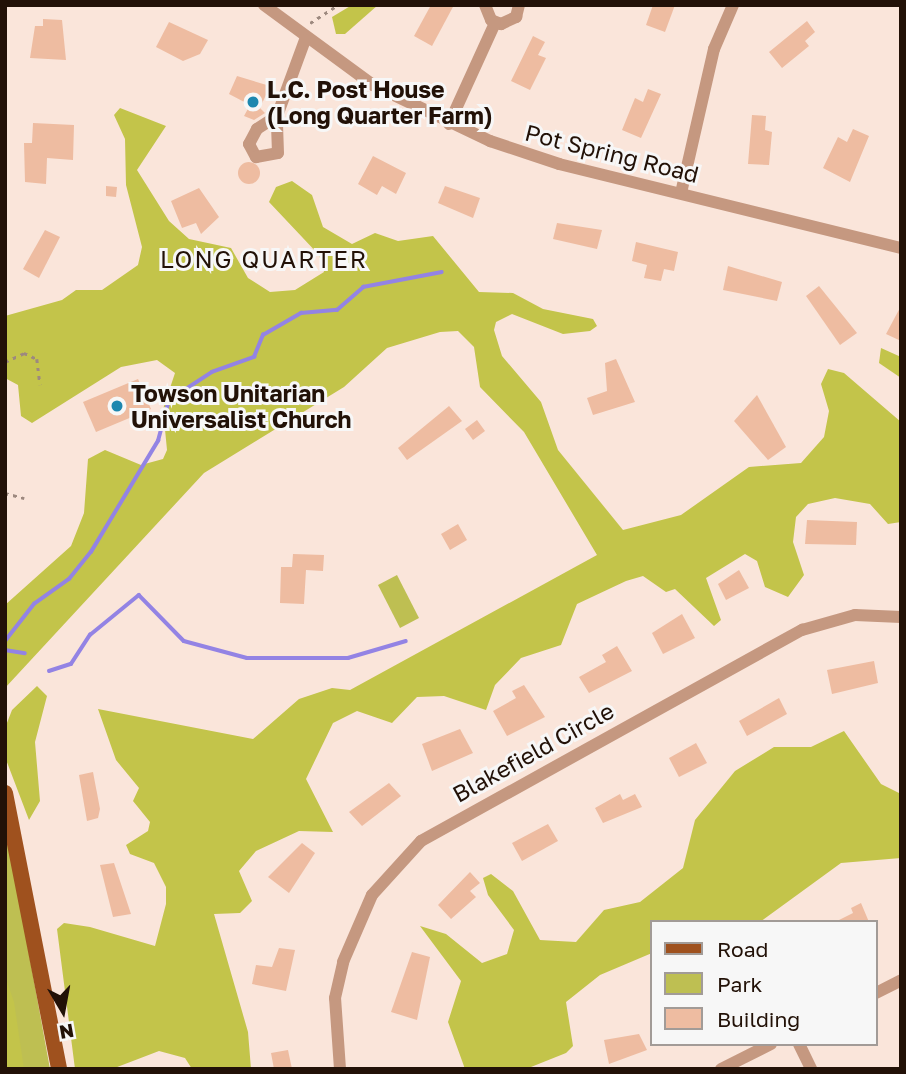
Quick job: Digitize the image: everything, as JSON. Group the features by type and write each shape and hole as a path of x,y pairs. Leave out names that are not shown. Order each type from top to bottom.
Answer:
{"main road":[{"path":"5,793 59,1069"}],"street":[{"name":"Pot Spring Road","path":"264,5 301,36 449,124 559,164 901,248"},
{"path":"485,5 495,23"},
{"path":"495,23 512,21 519,5"},
{"path":"681,193 714,49 733,5"},
{"path":"449,124 495,23"},
{"path":"277,116 301,36"},
{"name":"Blakefield Circle","path":"340,1069 335,998 342,962 372,895 421,841 802,630 855,615 901,617"},
{"path":"878,992 901,981"},
{"path":"721,1069 767,1046"},
{"path":"800,1046 811,1069"}],"path":[{"path":"301,36 338,5"},
{"path":"5,362 24,353 37,359 40,385"},
{"path":"5,493 24,498"}],"green space":[{"path":"397,575 419,618 400,628 378,585"},
{"path":"5,828 7,833 50,1069 5,1069"}],"shaded area":[{"path":"352,5 378,5 345,34 336,34 332,17"},
{"path":"120,108 166,126 137,170 169,221 189,239 231,248 248,278 270,292 295,290 324,272 319,255 269,202 276,187 292,181 312,195 323,227 352,244 375,233 398,241 433,236 479,292 513,293 543,309 593,319 597,326 590,331 563,334 512,314 496,322 494,330 502,356 541,402 558,450 623,530 681,515 749,467 801,463 824,437 829,411 821,384 828,369 844,373 901,422 901,522 888,524 870,504 835,498 808,504 796,517 793,542 804,575 788,597 765,587 757,561 745,554 706,578 721,620 714,626 675,589 666,592 643,576 577,604 561,645 521,658 495,685 486,710 444,696 417,697 392,723 357,711 333,723 306,779 333,832 299,831 256,851 239,871 252,901 240,913 214,914 248,1032 251,1069 192,1069 185,1058 159,1051 112,1069 75,1069 57,929 64,923 90,927 155,946 166,904 166,887 154,863 130,854 126,845 148,831 150,822 133,801 139,788 116,760 98,709 253,739 299,699 332,688 350,690 597,555 524,432 480,387 474,347 458,331 440,332 387,348 344,387 204,473 5,688 5,605 71,546 84,513 88,459 105,450 141,465 163,459 167,450 163,409 175,373 157,360 121,367 32,423 21,416 18,385 5,378 5,316 62,300 76,290 102,290 138,265 142,247 126,185 125,139 114,115"},
{"path":"881,348 901,357 901,378 879,363"},
{"path":"37,686 47,696 35,742 40,801 29,820 5,757 5,728 12,710"},
{"path":"844,731 881,784 901,794 901,858 841,863 763,920 650,920 650,954 600,975 566,1002 573,1046 566,1053 526,1069 465,1069 448,1022 461,981 420,926 446,934 482,963 507,954 514,930 488,895 483,878 491,874 513,891 540,940 576,942 604,910 640,902 683,868 695,820 735,771 774,747 811,747"},
{"path":"5,976 14,1002 24,1069 5,1069"}],"building":[{"path":"431,5 454,5 432,46 414,36"},
{"path":"653,5 675,5 665,32 646,25"},
{"path":"43,19 62,20 66,60 30,58 35,26 43,26"},
{"path":"807,21 815,32 805,41 809,46 782,68 769,52"},
{"path":"169,22 208,40 200,54 183,61 156,47"},
{"path":"533,36 545,42 538,55 546,58 530,90 511,81"},
{"name":"L.C. Post House (Long Quarter Farm)","path":"237,76 270,86 260,108 265,113 254,120 244,116 250,105 229,94"},
{"path":"648,89 661,94 641,138 622,130 635,98 643,102"},
{"path":"752,115 766,116 765,130 772,132 769,165 748,164"},
{"path":"33,123 74,125 73,160 47,158 46,184 25,182 24,143 32,143"},
{"path":"853,129 869,136 850,182 823,168 838,137 847,142"},
{"path":"373,156 406,173 396,194 382,186 377,195 358,184"},
{"path":"249,162 257,165 260,173 257,181 249,184 241,181 238,173 241,165"},
{"path":"106,186 117,187 116,197 106,196"},
{"path":"445,186 480,198 473,218 438,203"},
{"path":"199,188 219,217 201,234 196,223 182,228 171,201"},
{"path":"557,223 602,230 597,249 553,239"},
{"path":"45,230 60,237 39,278 23,269"},
{"path":"636,242 678,252 674,271 664,269 661,281 644,278 647,265 632,261"},
{"path":"728,266 782,282 777,301 723,290"},
{"path":"819,286 857,333 840,345 806,296"},
{"path":"901,306 901,341 886,334"},
{"path":"616,359 635,402 593,415 587,398 607,391 605,363"},
{"name":"Towson Unitarian Universalist Church","path":"138,379 151,409 96,432 83,402"},
{"path":"757,395 786,447 768,460 734,421"},
{"path":"449,406 462,421 407,460 398,448"},
{"path":"477,420 485,431 473,440 465,429"},
{"path":"807,520 857,522 856,545 805,544"},
{"path":"458,524 467,540 450,550 441,534"},
{"path":"293,554 324,555 323,571 306,570 304,604 280,603 281,567 292,567"},
{"path":"739,570 749,588 726,600 718,584"},
{"path":"682,614 695,638 663,654 652,633"},
{"path":"617,646 632,671 589,693 579,677 606,662 602,655"},
{"path":"874,661 878,683 832,694 827,670"},
{"path":"524,685 545,717 507,736 493,711 516,698 512,691"},
{"path":"779,698 787,714 747,736 739,721"},
{"path":"460,729 473,753 432,771 422,744"},
{"path":"696,743 707,763 679,777 669,758"},
{"path":"93,772 100,809 98,818 87,821 79,775"},
{"path":"389,783 401,796 362,826 349,812"},
{"path":"620,794 623,800 635,794 642,807 603,823 595,808"},
{"path":"548,824 558,841 522,861 512,843"},
{"path":"302,843 315,853 289,893 268,877"},
{"path":"114,863 131,914 113,917 100,865"},
{"path":"470,872 480,883 470,891 476,897 451,919 438,905"},
{"path":"861,903 868,920 839,920 853,913 851,908"},
{"path":"279,948 295,950 286,991 252,984 256,965 272,967"},
{"path":"412,952 430,957 417,1020 391,1012"},
{"path":"639,1034 647,1050 609,1064 604,1040"},
{"path":"288,1050 292,1069 274,1069 271,1053"}],"waterway":[{"path":"5,641 34,604 69,579 91,552 158,441 169,400 212,372 254,357 263,335 301,313 337,310 363,287 442,272"},
{"path":"49,671 71,664 90,635 139,595 184,641 247,658 348,658 406,641"},
{"path":"5,650 25,653"}],"place":[{"name":"L.C. Post House (Long Quarter Farm)","path":"253,102"},
{"name":"Towson Unitarian Universalist Church","path":"117,406"}],"district":[{"name":"LONG QUARTER","path":"264,259"}]}
